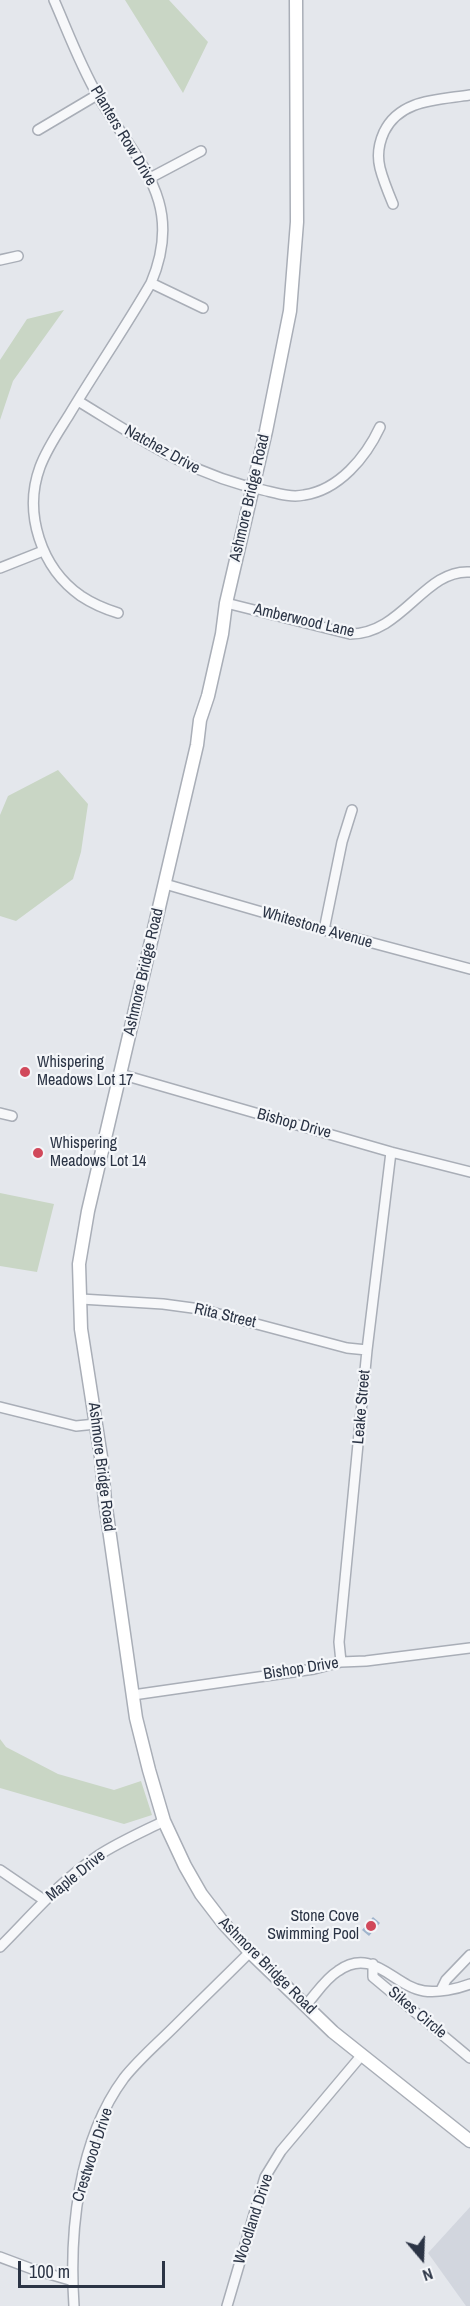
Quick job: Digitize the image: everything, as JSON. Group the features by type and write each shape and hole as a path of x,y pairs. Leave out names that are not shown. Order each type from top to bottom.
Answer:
{"main road":[{"name":"Ashmore Bridge Road","path":"296,0 298,159 294,274 284,347 226,603 211,685 200,720 197,745 82,1239 79,1264 81,1329 141,1742 164,1821 185,1866 201,1894 250,1952 361,2056 470,2141"}],"street":[{"name":"Planters Row Drive","path":"54,0 97,96 150,178 160,203 163,232 159,265 151,283 46,454 36,480 34,519 43,551 53,568 72,589 96,605 118,613"},
{"path":"393,204 380,167 379,156 382,136 387,126 397,114 411,106 470,94"},
{"path":"39,130 97,96"},
{"path":"150,178 201,150"},
{"path":"0,260 18,256"},
{"path":"151,283 203,308"},
{"name":"Natchez Drive","path":"78,401 181,463 234,484 297,496 320,490 342,477 365,454 380,427"},
{"path":"0,568 43,551"},
{"name":"Amberwood Lane","path":"226,603 350,634 362,634 374,631 392,620 442,578 470,572"},
{"path":"324,930 342,842 352,810"},
{"name":"Whitestone Avenue","path":"165,884 470,969"},
{"name":"Bishop Drive","path":"120,1074 391,1152 470,1172"},
{"path":"0,1113 12,1116"},
{"name":"Leake Street","path":"341,1662 339,1642 367,1350 391,1152"},
{"name":"Rita Street","path":"81,1299 163,1304 201,1309 347,1348 367,1350"},
{"path":"0,1407 76,1426 96,1424"},
{"name":"Bishop Drive","path":"133,1695 314,1669 341,1662 470,1648"},
{"name":"Maple Drive","path":"0,1947 44,1900 98,1856 134,1834 164,1821"},
{"path":"0,1870 44,1900"},
{"name":"Crestwood Drive","path":"74,2306 75,2214 78,2193 96,2133 110,2100 143,2057 250,1952"},
{"path":"441,1990 446,1980 470,1955"},
{"path":"306,2005 337,1971 350,1964 373,1964 423,1991 470,1984"},
{"name":"Sikes Circle","path":"373,1964 373,1977 470,2058"},
{"name":"Woodland Drive","path":"227,2306 265,2177 281,2151 361,2056"},
{"path":"0,2257 32,2269 73,2280"}],"shaded area":[{"path":"470,2207 470,2306 466,2306 428,2253"}],"green space":[{"path":"125,0 169,0 208,42 183,93"},
{"path":"64,310 13,381 0,420 0,360 27,319"},
{"path":"58,770 88,804 81,852 73,879 16,921 0,916 0,815 8,796"},
{"path":"0,1193 54,1204 37,1272 0,1266"},
{"path":"0,1739 6,1747 58,1774 114,1790 141,1781 152,1815 124,1824 0,1788"}],"water":[{"name":"Stone Cove Swimming Pool","path":"373,1917 380,1923 369,1936 362,1930"}],"place":[{"name":"Whispering Meadows Lot 17","path":"25,1072"},
{"name":"Whispering Meadows Lot 14","path":"38,1153"},
{"name":"Stone Cove Swimming Pool","path":"371,1926"}]}
